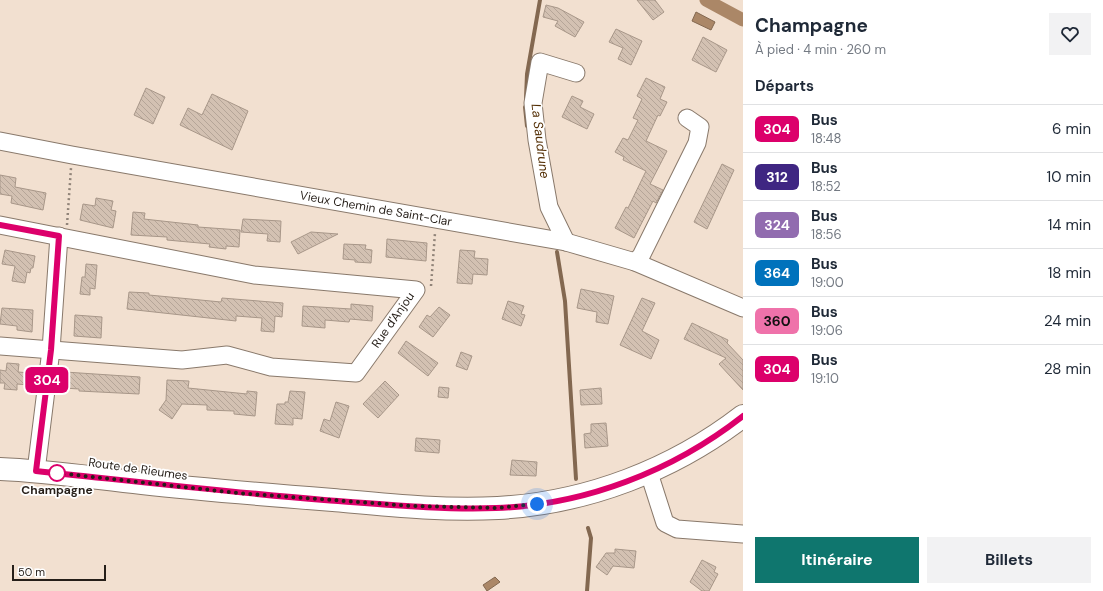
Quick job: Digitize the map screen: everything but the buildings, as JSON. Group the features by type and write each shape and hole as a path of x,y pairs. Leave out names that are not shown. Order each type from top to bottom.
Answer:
{"main road":[{"name":"Route de Rieumes","path":"0,469 36,471 238,493 454,509 497,508 550,502 613,487 649,473 704,444 743,416"}],"street":[{"path":"566,242 549,207 537,140 533,103 540,62 576,73"},
{"path":"636,262 641,256 697,143 700,127 687,118"},
{"name":"Vieux Chemin de Saint-Clar","path":"0,141 566,242 636,262 743,308"},
{"name":"Rue d'Anjou","path":"0,225 254,275 416,290"},
{"path":"36,471 63,237"},
{"name":"Rue d'Anjou","path":"51,350 182,360 227,355 271,367 356,373 416,290"},
{"path":"0,346 51,350"},
{"path":"649,473 665,523 677,529 743,534"}],"path":[{"path":"63,237 72,155"},
{"path":"416,290 430,290 436,220"}],"shaded area":[{"path":"696,12 715,22 711,30 692,21"},
{"path":"495,577 500,582 487,591 483,585"}],"waterway":[{"name":"La Saudrune","path":"526,98 527,74 540,0"},
{"path":"706,0 743,20"},
{"name":"La Saudrune","path":"525,107 527,126"},
{"name":"La Saudrune","path":"557,252 565,301 576,479"},
{"name":"La Saudrune","path":"587,591 591,538 588,528"}],"bus line":[{"name":"304","path":"0,225 59,236 51,350 36,471 238,493 412,506 454,509 524,506 550,502 613,487 649,473 704,444 743,416"}],"place":[{"name":"Champagne","path":"57,473"}],"route":[{"path":"57,473 238,493 454,509 497,508 537,504"}]}
